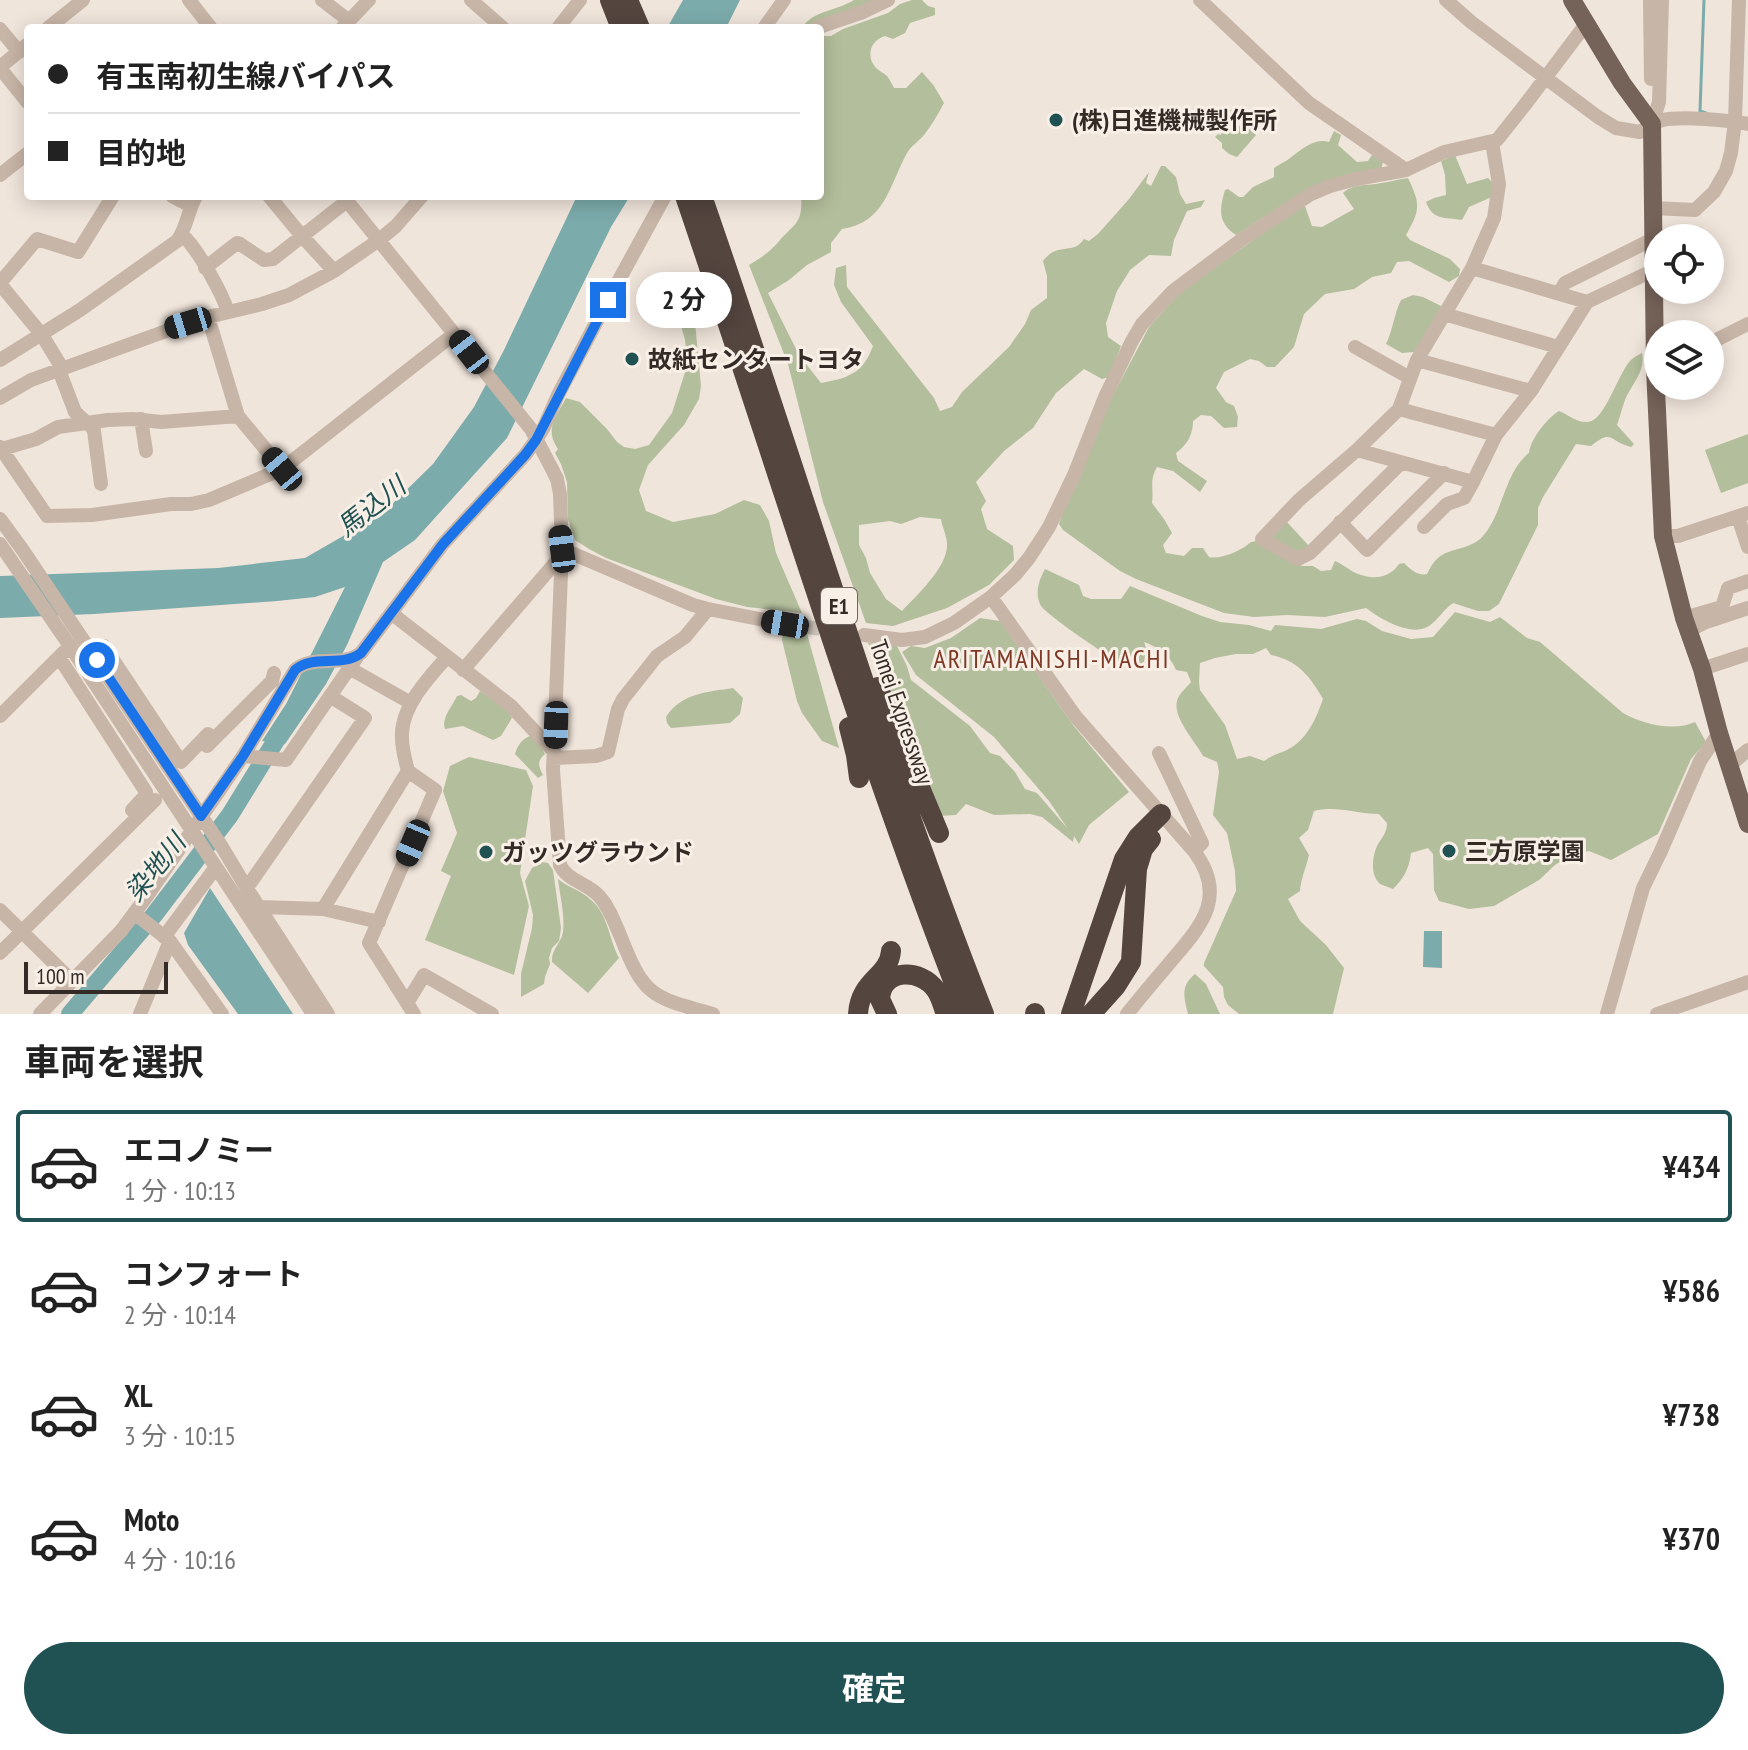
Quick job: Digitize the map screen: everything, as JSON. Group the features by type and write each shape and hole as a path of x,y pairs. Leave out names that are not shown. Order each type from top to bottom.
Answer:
{"highway":[{"path":"610,0 630,24"},
{"path":"628,0 632,24"},
{"name":"Tomei Expressway","path":"686,200 888,806 966,1014"},
{"name":"Tomei Expressway","path":"703,200 904,801 984,1014"},
{"path":"817,540 939,833"},
{"path":"809,572 856,755 859,778"},
{"path":"1071,1014 1124,859 1138,837 1164,818"},
{"path":"1091,1014 1129,968 1133,952 1139,859 1164,818"},
{"path":"858,1014 864,989 885,968 891,951"},
{"path":"887,1014 880,999 883,984 897,975 909,975 919,977 937,991 946,1014"}],"main road":[{"path":"1572,0 1622,83 1652,124 1653,224"},
{"path":"1657,400 1663,536 1686,625 1748,824"}],"street":[{"path":"59,24 83,0"},
{"path":"189,0 208,24"},
{"path":"322,0 345,24 369,0"},
{"path":"471,0 498,24"},
{"path":"767,24 784,0"},
{"path":"824,25 888,0"},
{"path":"1200,0 1309,103 1406,170"},
{"path":"1446,0 1582,106 1616,128 1640,132 1667,119 1742,122"},
{"path":"1650,0 1652,124"},
{"path":"1652,124 1659,102 1662,0"},
{"path":"1653,208 1695,210 1714,192 1726,171 1742,122 1743,29 1739,0"},
{"path":"561,24 578,1"},
{"path":"481,24 488,15"},
{"path":"864,635 902,640 925,637 954,623 991,597 1024,565 1049,527 1100,409 1142,324 1190,277 1311,194 1356,179 1406,170 1449,150 1492,142 1500,136 1586,24"},
{"path":"0,29 23,48 0,68 24,98"},
{"path":"1401,463 1310,553 1298,559 1262,539 1299,500 1399,409 1417,360 1472,268 1494,218 1499,184 1492,142"},
{"path":"0,175 24,156"},
{"path":"101,484 94,431 75,412 61,369 42,335 0,283 37,239 78,252 110,200"},
{"path":"272,200 334,271"},
{"path":"205,268 237,243 264,260 273,259 345,200"},
{"path":"349,200 533,434 557,479 561,552 553,786 560,865 563,871 589,887 604,902 631,964 650,991 670,1002 713,1014"},
{"path":"0,398 31,380 169,330 289,295 334,271 379,240 419,200"},
{"path":"243,756 286,760 350,662 443,544 525,455 533,434 663,200"},
{"path":"0,360 157,256 182,235 193,201"},
{"path":"182,235 205,268 228,312"},
{"path":"1559,293 1565,283 1644,244"},
{"path":"1472,268 1587,302"},
{"path":"1424,527 1447,504 1464,498 1496,435 1531,391 1587,302 1644,275"},
{"path":"1444,314 1558,347"},
{"path":"208,317 238,416 282,469"},
{"path":"1724,336 1748,324"},
{"path":"238,416 161,422 108,420 58,427 36,439 1,448 47,516 92,515 209,500 282,469 454,334"},
{"path":"1355,347 1410,378"},
{"path":"1417,360 1531,391"},
{"path":"1399,409 1496,435"},
{"path":"141,419 146,451"},
{"path":"1357,450 1473,482"},
{"path":"1340,522 1367,550 1444,473"},
{"path":"1663,536 1678,536 1743,515 1748,547"},
{"path":"0,519 18,555 71,639 313,1014"},
{"path":"0,544 18,555"},
{"path":"561,552 708,609 785,624"},
{"path":"463,670 561,552"},
{"path":"1686,625 1722,607 1728,588 1748,581"},
{"path":"991,597 1076,717 1194,851 1206,871 1209,905 1200,926 1127,1014"},
{"path":"1686,625 1748,608"},
{"path":"391,613 511,706 555,756 596,756 608,752 623,699 657,656 685,637 708,609"},
{"path":"71,639 93,654 222,847 328,1014"},
{"path":"0,716 59,657 71,639"},
{"path":"93,654 104,646 181,762 208,734 213,740"},
{"path":"1702,669 1748,654"},
{"path":"59,657 146,792 119,824 120,833"},
{"path":"411,1009 369,943 435,790 408,771 401,732 411,703 426,679 447,657"},
{"path":"40,1014 136,914 194,833 290,676 300,665 350,662 411,703"},
{"path":"185,768 272,681 274,673"},
{"path":"246,887 365,718 330,696"},
{"path":"1607,1014 1643,888 1700,761 1719,733"},
{"path":"1730,765 1748,750"},
{"path":"1159,753 1202,843 1194,851"},
{"path":"323,909 408,771"},
{"path":"0,953 155,800"},
{"path":"140,1014 167,939 214,864"},
{"path":"259,907 323,909 379,922"},
{"path":"0,910 71,980"},
{"path":"136,914 167,939 216,1011"},
{"path":"411,1009 424,975 492,1014"},
{"path":"1657,1014 1748,982"}],"green space":[{"path":"854,0 876,0 814,24 805,24 819,14"},
{"path":"912,0 922,0 935,8 935,15 910,23 905,33 893,39 880,38 870,54 877,69 887,76 894,88 906,88 922,72 944,103 927,131 907,153 877,211 868,219 842,229 831,243 831,252 768,293 799,355 821,383 854,373 865,362 873,346 841,302 834,285 836,268 846,265 847,287 934,398 940,411 952,407 962,392 1009,347 1031,310 1047,298 1043,261 1054,252 1075,247 1084,239 1089,241 1098,234 1149,172 1146,183 1151,186 1161,166 1165,166 1176,177 1186,204 1205,200 1201,207 1187,211 1174,240 1171,256 1149,255 1130,270 1117,291 1106,323 1108,337 1121,346 1109,377 1102,379 1084,369 1056,393 1033,428 1004,451 976,482 986,501 981,509 987,529 1013,546 1014,560 989,585 947,608 893,626 866,623 823,502 788,364 749,265 769,251 797,222 801,200 824,200 824,36 888,13","holes":["920,517 941,519 946,553 942,562 902,611 886,599 870,573 859,545 859,525 890,521 901,524"]},
{"path":"1227,111 1237,114 1239,126 1245,124 1256,135 1237,157 1222,148 1222,143 1215,137 1221,135"},
{"path":"1334,131 1341,135 1338,145 1357,162 1368,161 1372,155 1383,162 1381,170 1322,184 1236,235 1226,226 1222,216 1225,190 1243,197 1253,187 1274,177 1274,168 1306,146 1329,142"},
{"path":"1455,155 1467,184 1488,178 1494,184 1494,196 1469,207 1462,220 1436,215 1426,202 1446,195 1441,161"},
{"path":"1408,178 1417,207 1406,235 1410,240 1450,259 1460,269 1459,276 1449,282 1409,261 1397,262 1391,273 1372,277 1354,289 1325,294 1304,314 1294,347 1275,367 1267,367 1250,359 1224,372 1216,388 1226,402 1234,406 1238,417 1237,427 1224,428 1211,416 1201,415 1193,421 1189,439 1176,453 1178,461 1207,481 1200,492 1173,471 1157,467 1152,481 1152,503 1172,533 1163,545 1166,553 1184,556 1192,548 1203,548 1209,557 1219,557 1258,541 1302,566 1313,566 1321,571 1331,570 1335,561 1369,577 1386,575 1404,563 1415,572 1427,574 1443,554 1473,544 1483,536 1496,516 1514,471 1549,419 1559,411 1580,421 1594,420 1606,405 1626,366 1642,353 1640,372 1625,400 1617,425 1634,444 1631,447 1608,437 1591,446 1576,444 1543,497 1538,508 1538,525 1499,604 1489,611 1478,611 1453,603 1429,626 1418,630 1394,624 1366,608 1325,617 1254,617 1224,613 1120,571 1063,530 1059,524 1062,515 1109,403 1149,327 1181,292 1299,207 1305,206 1312,226 1322,227 1354,209 1343,193 1347,190"},
{"path":"682,289 693,301 701,386 699,399 684,425 648,465 639,490 646,511 673,522 715,514 744,500 760,505 769,521 776,553 802,613 747,607 716,599 606,558 575,540 568,520 567,482 555,453 558,449 552,435 555,417 566,398 580,402 624,447 635,449 649,445 672,413 688,363 674,301 677,292"},
{"path":"1413,295 1441,306 1414,352 1402,353 1386,344 1401,300"},
{"path":"1748,434 1748,483 1721,493 1705,450"},
{"path":"1287,522 1309,546 1298,553 1270,539"},
{"path":"1045,569 1079,585 1083,596 1091,599 1121,599 1130,586 1220,622 1271,631 1275,625 1321,629 1357,619 1382,631 1411,639 1433,637 1455,612 1490,622 1500,617 1527,638 1540,642 1623,713 1658,725 1678,726 1695,722 1706,742 1691,759 1658,834 1611,860 1589,851 1571,855 1539,880 1494,906 1469,909 1439,901 1434,890 1433,854 1428,848 1411,853 1405,873 1393,889 1380,884 1373,871 1373,860 1387,823 1379,814 1330,809 1314,811 1308,830 1299,838 1309,855 1300,891 1288,899 1300,921 1326,945 1344,968 1333,1014 1239,1014 1228,1005 1223,987 1204,966 1236,891 1235,871 1227,833 1213,815 1219,772 1217,762 1203,756 1177,712 1178,698 1191,682 1187,672 1176,670 1163,653 1144,642 1143,669 1130,668 1056,619 1039,601 1039,582","holes":["1266,648 1271,655 1302,670 1323,699 1310,728 1294,746 1264,761 1250,756 1237,759 1225,725 1200,690 1200,663 1236,654 1253,654"]},
{"path":"980,618 1000,621 1073,725 1129,792 1089,825 1079,844 1074,836 1073,842 1042,817 1030,814 994,815 966,804 956,815 938,816 868,643 897,646 911,680 970,726 990,753 1000,756 1025,789 1037,793 1068,829 1049,801 994,737 916,675 902,652 911,646 925,648 951,638"},
{"path":"793,623 804,623 839,748 822,741 797,701 782,640 783,634"},
{"path":"733,688 743,698 740,714 730,723 671,728 667,723 666,717 672,709 687,698"},
{"path":"480,691 506,707 512,718 501,736 493,740 463,726 445,729 446,717 457,696 471,701"},
{"path":"532,735 545,754 539,763 543,775 538,778 515,754 521,742"},
{"name":"ガッツグラウンド","path":"469,757 526,770 533,786 520,873 529,906 514,975 425,940 451,876 441,871 457,833 443,791 450,766"},
{"path":"542,862 548,863 553,870 561,928 559,941 552,948 544,984 521,997 521,974 533,915 525,881 532,868"},
{"path":"558,879 597,906 619,958 588,993 552,962 563,932"},
{"path":"1195,974 1206,984 1220,1014 1188,1014 1185,988"}],"water":[{"path":"683,0 740,0 728,24 669,24"},
{"path":"575,200 628,200 611,227 507,438 415,540 383,562 347,645 326,684 285,744 262,741 286,704 345,587 315,597 277,601 0,618 0,576 218,568 305,558 383,513 433,464 474,407"},
{"path":"210,888 293,1014 238,1014 188,945 184,933"},
{"path":"1424,931 1442,931 1442,968 1423,967"}],"waterway":[{"path":"1704,0 1700,111 1706,113"},
{"name":"染地川","path":"70,1014 154,915 230,815 286,724"}],"tunnel":[{"path":"785,624 836,631"}],"place":[{"name":"(株)日進機械製作所","path":"1056,120"},
{"name":"故紙センタートヨタ","path":"632,359"},
{"name":"三方原学園","path":"1449,851"},
{"name":"ガッツグラウンド","path":"486,852"}],"district":[{"name":"ARITAMANISHI-MACHI","path":"1052,658"}],"route":[{"path":"97,660 201,816 243,756 295,670 305,663 357,657 443,544 525,455 544,427 608,300"}],"water label":[{"name":"馬込川","path":"371,506"}]}
